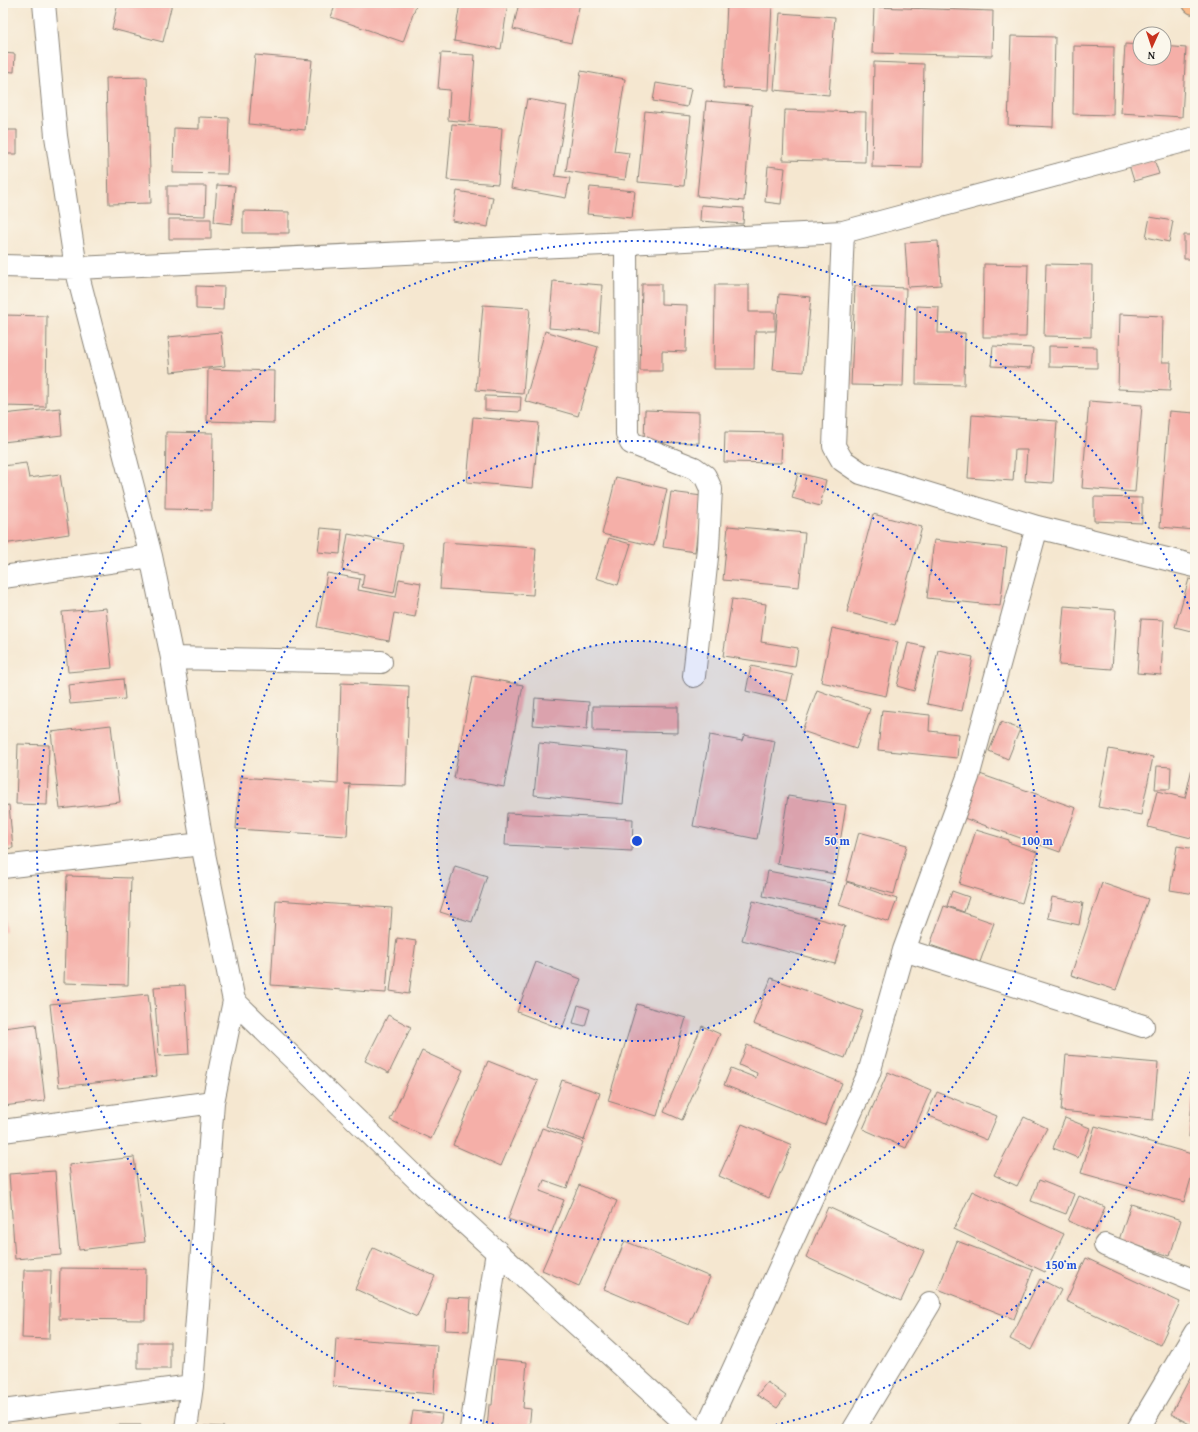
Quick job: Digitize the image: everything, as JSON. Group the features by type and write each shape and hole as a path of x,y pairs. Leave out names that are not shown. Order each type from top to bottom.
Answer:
{"street":[{"path":"44,3 56,136 76,268 152,556 172,658 202,844 234,1001 213,1102 192,1386 186,1429"},
{"path":"3,266 76,268 843,232 1195,138"},
{"path":"843,232 834,446 842,460 862,473 1037,527 1195,566"},
{"path":"626,243 627,434 631,443 694,468 705,476 711,489 708,548 694,676"},
{"path":"706,1429 869,1073 904,950 968,776 1037,527"},
{"path":"3,577 152,556"},
{"path":"172,658 381,662"},
{"path":"3,867 202,844"},
{"path":"904,950 1143,1026"},
{"path":"234,1001 419,1182 692,1429"},
{"path":"3,1131 213,1102"},
{"path":"1105,1245 1195,1281"},
{"path":"471,1429 497,1251"},
{"path":"854,1429 930,1303"},
{"path":"1138,1429 1195,1333"},
{"path":"3,1411 192,1386"}],"building":[{"path":"118,3 172,3 163,42 112,29"},
{"path":"336,3 417,3 403,42 331,17"},
{"path":"460,3 508,3 501,49 454,41"},
{"path":"519,3 580,3 571,43 513,29"},
{"path":"727,3 772,3 768,90 723,88"},
{"path":"874,7 993,11 992,56 872,53"},
{"path":"780,13 835,17 829,95 774,90"},
{"path":"1011,36 1055,37 1053,127 1008,125"},
{"path":"1125,44 1132,44 1132,66 1172,66 1172,47 1186,48 1182,117 1121,113"},
{"path":"1074,46 1114,47 1113,115 1073,114"},
{"path":"3,53 15,54 14,72 3,71"},
{"path":"441,53 475,55 470,122 448,120 450,90 438,89"},
{"path":"255,55 312,60 305,130 249,124"},
{"path":"874,62 924,64 922,168 872,167"},
{"path":"581,71 625,79 614,151 629,153 625,180 566,171"},
{"path":"147,77 151,203 109,204 106,78"},
{"path":"656,83 691,89 687,107 653,101"},
{"path":"527,99 567,106 555,176 570,178 566,198 511,188"},
{"path":"706,101 752,105 744,201 697,196"},
{"path":"785,110 866,112 865,162 783,160"},
{"path":"645,111 691,116 684,186 638,182"},
{"path":"199,117 229,118 227,174 173,173 174,128 199,129"},
{"path":"452,124 502,128 498,184 447,180"},
{"path":"3,130 17,130 17,154 3,154"},
{"path":"1154,159 1159,174 1134,181 1129,165"},
{"path":"768,166 785,168 781,204 765,202"},
{"path":"217,185 235,186 232,224 214,222"},
{"path":"167,186 206,186 205,216 167,215"},
{"path":"590,187 635,191 632,218 587,214"},
{"path":"457,191 493,197 488,227 452,221"},
{"path":"701,205 744,208 743,224 700,221"},
{"path":"243,211 289,212 289,233 243,233"},
{"path":"1150,217 1173,221 1169,242 1146,237"},
{"path":"169,219 211,219 211,239 169,239"},
{"path":"1184,235 1195,235 1195,259 1184,259"},
{"path":"938,241 941,285 908,287 905,243"},
{"path":"984,264 1028,265 1026,337 983,337"},
{"path":"1046,264 1092,265 1091,337 1044,336"},
{"path":"553,281 602,285 599,332 549,328"},
{"path":"642,284 661,284 661,304 687,305 686,352 662,351 662,371 640,371"},
{"path":"715,285 749,285 749,312 775,312 775,331 755,331 754,369 714,369"},
{"path":"196,286 224,287 223,310 196,309"},
{"path":"855,286 906,288 903,386 851,385"},
{"path":"779,294 811,297 804,372 773,370"},
{"path":"483,305 530,308 523,394 476,390"},
{"path":"917,306 939,307 938,333 965,333 964,385 916,384"},
{"path":"1120,314 1163,316 1162,362 1171,362 1170,391 1118,389"},
{"path":"3,315 47,316 46,407 3,406"},
{"path":"545,331 598,347 578,416 525,401"},
{"path":"221,332 225,366 171,372 168,337"},
{"path":"993,346 1033,348 1031,368 991,366"},
{"path":"1049,346 1097,347 1097,368 1049,367"},
{"path":"208,369 275,371 274,423 207,421"},
{"path":"485,396 521,397 520,412 485,410"},
{"path":"1089,401 1142,405 1135,492 1082,488"},
{"path":"60,408 62,435 3,442 3,414"},
{"path":"645,410 699,412 699,443 644,442"},
{"path":"1169,411 1195,413 1195,530 1160,527"},
{"path":"972,415 1057,421 1053,483 1025,481 1027,450 1015,450 1013,481 968,478"},
{"path":"473,417 539,423 533,488 467,482"},
{"path":"166,432 213,433 212,510 165,509"},
{"path":"725,432 782,433 781,463 724,462"},
{"path":"26,463 29,478 60,474 69,534 3,544 3,466"},
{"path":"798,473 826,480 820,506 792,498"},
{"path":"616,477 667,489 654,546 602,534"},
{"path":"671,492 702,496 695,552 663,547"},
{"path":"1094,497 1142,498 1142,523 1094,521"},
{"path":"873,514 922,527 895,625 847,612"},
{"path":"728,526 805,533 799,587 723,580"},
{"path":"321,528 342,530 340,554 318,552"},
{"path":"348,534 403,544 394,593 362,587 364,574 342,570"},
{"path":"609,538 631,544 618,585 596,578"},
{"path":"934,540 1007,548 1000,606 927,598"},
{"path":"443,542 536,548 533,595 440,589"},
{"path":"327,573 360,579 358,590 396,597 399,579 421,583 415,617 394,613 389,641 317,627"},
{"path":"1189,579 1195,580 1195,632 1175,627"},
{"path":"732,599 766,604 761,642 798,648 795,667 723,656"},
{"path":"1064,606 1116,610 1112,669 1059,665"},
{"path":"106,608 112,668 68,672 62,612"},
{"path":"1141,619 1164,620 1161,675 1137,673"},
{"path":"832,628 898,642 886,696 821,682"},
{"path":"908,643 925,647 914,691 897,686"},
{"path":"938,650 973,657 962,711 927,704"},
{"path":"751,666 793,675 787,701 746,691"},
{"path":"473,676 523,685 504,787 454,778"},
{"path":"123,679 125,699 70,704 68,685"},
{"path":"341,683 409,686 406,786 350,784 347,836 236,829 240,777 338,784"},
{"path":"817,690 870,709 856,749 802,731"},
{"path":"535,698 589,702 587,729 533,725"},
{"path":"593,706 678,707 678,733 593,731"},
{"path":"882,710 930,715 929,731 959,734 957,758 878,750"},
{"path":"1001,722 1020,729 1008,759 989,751"},
{"path":"111,725 120,802 60,809 51,732"},
{"path":"710,735 742,741 744,735 775,741 757,839 693,826"},
{"path":"539,743 628,752 623,804 534,795"},
{"path":"18,744 49,745 47,805 16,804"},
{"path":"1109,749 1153,757 1141,815 1098,807"},
{"path":"1193,764 1195,765 1195,839 1148,827 1157,791 1185,798"},
{"path":"1157,766 1171,767 1170,789 1155,789"},
{"path":"977,773 1076,808 1060,852 961,817"},
{"path":"788,796 846,805 835,874 777,864"},
{"path":"9,805 13,848 3,849 3,806"},
{"path":"507,813 633,819 632,851 505,845"},
{"path":"976,830 1009,840 1008,842 1037,852 1022,903 959,884"},
{"path":"859,832 907,845 894,894 846,881"},
{"path":"1177,846 1195,849 1195,894 1170,890"},
{"path":"455,866 487,876 472,922 440,912"},
{"path":"768,871 831,883 825,909 763,896"},
{"path":"67,876 131,878 128,985 64,983"},
{"path":"847,882 897,899 889,922 839,905"},
{"path":"1102,883 1148,899 1116,990 1071,975"},
{"path":"952,891 969,897 964,912 947,906"},
{"path":"1052,897 1083,903 1079,925 1048,918"},
{"path":"276,900 392,908 386,993 271,985"},
{"path":"753,901 845,926 835,964 742,940"},
{"path":"3,903 6,932 3,932"},
{"path":"944,906 994,923 980,962 930,945"},
{"path":"397,938 416,941 409,994 390,991"},
{"path":"536,962 581,979 562,1029 517,1012"},
{"path":"771,978 863,1011 845,1058 753,1024"},
{"path":"185,985 189,1054 159,1056 154,987"},
{"path":"148,994 157,1076 59,1087 50,1004"},
{"path":"637,1004 686,1018 657,1116 608,1101"},
{"path":"578,1005 590,1009 585,1026 573,1023"},
{"path":"388,1015 411,1027 389,1073 365,1061"},
{"path":"36,1024 45,1101 3,1106 3,1028"},
{"path":"702,1026 720,1034 682,1120 664,1112"},
{"path":"747,1045 842,1083 825,1125 724,1085 731,1068 756,1078 757,1073 739,1065"},
{"path":"422,1051 463,1070 431,1139 390,1120"},
{"path":"1066,1055 1158,1063 1153,1120 1061,1111"},
{"path":"488,1061 538,1081 501,1166 453,1145"},
{"path":"888,1072 931,1090 906,1148 863,1129"},
{"path":"562,1080 600,1093 584,1140 546,1126"},
{"path":"1193,1090 1195,1090 1195,1137 1189,1137"},
{"path":"937,1092 997,1116 987,1140 927,1115"},
{"path":"1024,1117 1047,1128 1017,1186 994,1175"},
{"path":"1065,1118 1090,1128 1078,1158 1053,1148"},
{"path":"742,1124 792,1145 769,1198 719,1176"},
{"path":"1095,1126 1195,1155 1195,1165 1184,1202 1081,1173"},
{"path":"542,1128 583,1142 567,1188 544,1180 540,1191 564,1200 551,1234 508,1219"},
{"path":"134,1157 145,1242 79,1250 69,1165"},
{"path":"55,1171 61,1255 15,1259 9,1174"},
{"path":"1039,1180 1074,1194 1066,1214 1031,1201"},
{"path":"579,1185 617,1201 579,1286 542,1270"},
{"path":"972,1191 1064,1234 1045,1272 954,1229"},
{"path":"1079,1196 1105,1207 1094,1232 1068,1221"},
{"path":"1131,1204 1181,1220 1170,1256 1119,1240"},
{"path":"828,1207 924,1251 901,1301 806,1257"},
{"path":"625,1241 710,1277 689,1325 604,1289"},
{"path":"957,1241 1033,1270 1014,1319 938,1289"},
{"path":"373,1248 435,1276 417,1317 355,1289"},
{"path":"1086,1258 1180,1302 1160,1345 1066,1301"},
{"path":"60,1268 146,1269 145,1320 59,1319"},
{"path":"24,1270 51,1270 49,1339 22,1338"},
{"path":"1040,1279 1061,1290 1031,1350 1010,1339"},
{"path":"447,1297 471,1298 469,1331 445,1330"},
{"path":"336,1338 437,1345 434,1394 333,1386"},
{"path":"138,1342 170,1342 170,1369 138,1369"},
{"path":"496,1359 527,1362 523,1408 531,1409 529,1429 487,1429 489,1405 492,1405"},
{"path":"1195,1368 1195,1427 1171,1414"},
{"path":"767,1382 786,1396 777,1408 757,1395"},
{"path":"413,1411 442,1414 440,1429 410,1429"},
{"path":"116,1425 141,1425 141,1429 116,1429"},
{"path":"204,1426 224,1427 224,1429 204,1429"}]}
